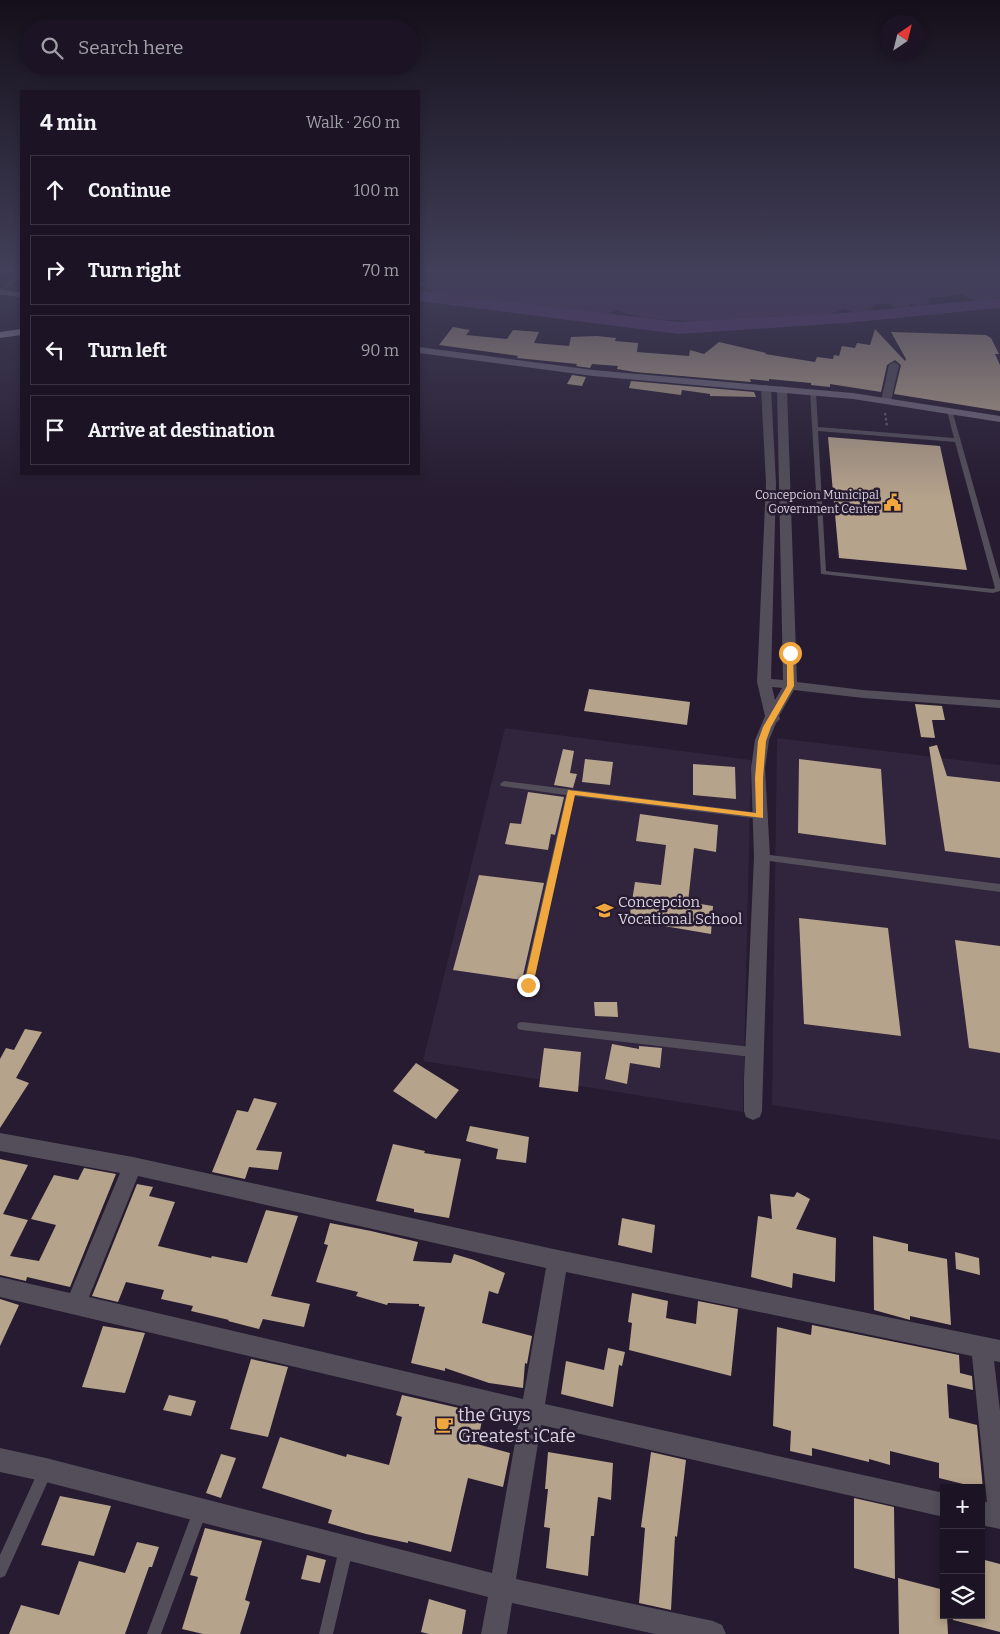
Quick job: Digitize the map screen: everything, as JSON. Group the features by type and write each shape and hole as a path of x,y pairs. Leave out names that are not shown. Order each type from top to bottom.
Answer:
{"main road":[{"path":"420,350 575,371 884,400 1000,419"}],"street":[{"path":"884,400 894,365"},
{"path":"766,388 771,483 764,682 773,719"},
{"path":"753,1110 752,1052 762,857 759,778 762,741 767,727 790,686 782,389"},
{"path":"764,682 790,686 1000,704"},
{"path":"0,1142 133,1166 558,1260 991,1349 1000,1517 985,1514"},
{"path":"76,1304 133,1166"},
{"path":"494,1634 558,1260"},
{"path":"0,1287 532,1412 940,1504"},
{"path":"0,1460 46,1470 502,1588 713,1634"}],"lane":[{"path":"813,392 823,573 993,591 1000,589 950,411"},
{"path":"815,429 958,440"},
{"path":"504,784 760,816"},
{"path":"528,985 571,792"},
{"path":"762,857 1000,888"},
{"path":"522,1026 752,1052"},
{"path":"0,1571 46,1470"},
{"path":"154,1634 200,1511"},
{"path":"326,1634 346,1549"}],"path":[{"path":"884,400 888,435"}],"shaded area":[{"name":"Concepcion Vocational School","path":"505,728 751,760 743,1112 423,1061"},
{"path":"777,738 1000,765 1000,1140 772,1105"}],"building":[{"path":"455,347 638,347 637,352 689,356 690,350 704,354 712,347 741,347 765,354 815,362 817,357 833,359 834,355 839,356 842,347 892,347 905,361 906,359 899,347 996,347 999,354 995,354 1000,365 1000,411 894,394 901,365 895,360 887,365 881,392 830,384 830,387 769,379 769,381 750,379 751,382 635,372 617,369 618,366 592,364 590,368 576,366 577,364 517,358 518,356"},
{"path":"572,375 586,377 582,386 567,384"},
{"path":"631,381 754,392 756,397 710,396 710,394 682,390 681,395 629,388"},
{"name":"Concepcion Municipal Government Center","path":"828,437 940,446 967,570 839,558"},
{"path":"589,689 690,702 687,725 584,711"},
{"path":"915,704 942,706 945,720 932,720 935,738 921,737"},
{"path":"937,745 947,776 1000,782 1000,858 945,851 929,747"},
{"path":"563,749 574,751 570,773 577,774 573,788 554,785"},
{"path":"585,759 613,762 610,785 582,782"},
{"path":"799,759 881,769 886,845 798,833"},
{"path":"693,764 735,767 736,799 693,795"},
{"path":"528,792 564,797 555,835 551,834 548,850 505,844 510,823 521,824"},
{"path":"640,814 718,825 716,852 694,848 688,902 713,906 711,934 629,920 635,882 661,885 666,845 636,841"},
{"path":"479,875 544,883 522,980 453,970"},
{"path":"799,918 888,928 901,1036 804,1024"},
{"path":"955,940 1000,946 1000,1053 969,1048"},
{"path":"594,1002 617,1002 618,1017 595,1016"},
{"path":"25,1029 42,1032 16,1078 29,1083 0,1128 0,1059 6,1048 14,1050"},
{"path":"612,1044 639,1049 639,1046 662,1048 660,1068 630,1063 627,1084 605,1079"},
{"path":"544,1048 581,1052 578,1092 539,1087"},
{"path":"416,1063 459,1090 436,1119 393,1091"},
{"path":"254,1098 277,1103 256,1150 282,1152 278,1170 249,1167 245,1179 212,1172 237,1110 248,1112"},
{"path":"470,1126 529,1137 526,1163 496,1159 498,1149 466,1141"},
{"path":"393,1144 425,1151 424,1153 461,1159 449,1218 414,1212 414,1209 376,1201"},
{"path":"0,1159 28,1165 3,1214 28,1220 10,1256 39,1261 56,1225 31,1219 54,1175 78,1180 84,1168 116,1174 70,1287 27,1277 26,1281 0,1275"},
{"path":"137,1184 153,1187 149,1196 175,1202 158,1246 211,1258 212,1256 247,1263 266,1210 298,1216 271,1296 310,1304 304,1327 263,1319 259,1329 191,1311 193,1306 161,1299 164,1290 126,1282 118,1302 92,1296"},
{"path":"797,1192 810,1199 796,1229 836,1238 835,1282 793,1273 792,1288 751,1277 758,1216 772,1219 770,1194 794,1197"},
{"path":"622,1218 655,1225 652,1253 618,1245"},
{"path":"330,1223 418,1242 413,1261 451,1263 454,1254 505,1273 498,1294 489,1291 482,1323 532,1336 527,1364 525,1363 523,1388 489,1383 445,1368 445,1371 411,1363 425,1307 419,1306 419,1304 388,1303 387,1305 356,1296 358,1292 316,1282 328,1245 324,1244"},
{"path":"873,1236 908,1244 908,1251 947,1259 951,1325 910,1316 910,1320 874,1310"},
{"path":"955,1252 979,1258 980,1275 956,1269"},
{"path":"632,1293 668,1301 666,1318 696,1324 698,1301 738,1309 731,1376 629,1350 632,1323 628,1322"},
{"path":"0,1299 19,1305 0,1346"},
{"path":"812,1325 959,1355 960,1373 972,1376 973,1390 947,1384 949,1418 977,1425 983,1484 963,1484 939,1478 939,1463 890,1451 890,1465 869,1459 869,1462 812,1448 812,1456 790,1451 791,1431 773,1426 777,1327 811,1335"},
{"path":"103,1326 145,1333 125,1393 82,1387"},
{"path":"608,1348 625,1352 622,1366 619,1365 613,1407 561,1394 566,1361 604,1370"},
{"path":"251,1359 288,1367 268,1437 230,1429"},
{"path":"169,1395 196,1401 191,1416 163,1410"},
{"path":"402,1395 459,1408 458,1410 483,1416 477,1444 510,1453 503,1487 468,1478 451,1552 408,1541 408,1543 366,1534 328,1523 332,1510 262,1488 280,1437 346,1457 347,1454 389,1465 402,1417 396,1415"},
{"path":"548,1452 613,1463 611,1500 598,1497 594,1536 591,1536 588,1576 546,1568 550,1528 544,1527 548,1489 545,1489"},
{"path":"651,1452 686,1460 677,1537 675,1536 671,1610 639,1603 645,1528 641,1527"},
{"path":"221,1454 236,1458 221,1498 206,1493"},
{"path":"60,1496 111,1506 94,1556 41,1545"},
{"path":"854,1498 894,1507 895,1579 854,1568"},
{"path":"205,1528 262,1541 245,1600 250,1602 240,1634 203,1634 182,1629 198,1577 190,1575"},
{"path":"137,1542 159,1547 152,1567 149,1567 125,1634 9,1634 21,1605 59,1615 79,1561 125,1573"},
{"path":"307,1555 326,1560 320,1583 301,1579"},
{"path":"985,1560 1000,1564 1000,1632 953,1620 985,1619"},
{"path":"898,1578 940,1589 940,1619 947,1619 948,1634 899,1634"},
{"path":"429,1599 466,1610 462,1634 429,1634 421,1632"}],"place":[{"name":"Concepcion Municipal Government Center","path":"893,502"},
{"name":"Concepcion Vocational School","path":"604,911"},
{"name":"the Guys Greatest iCafe","path":"444,1425"}],"route":[{"path":"528,985 571,792 760,816 759,778 762,741 767,727 790,686 790,653"}]}
